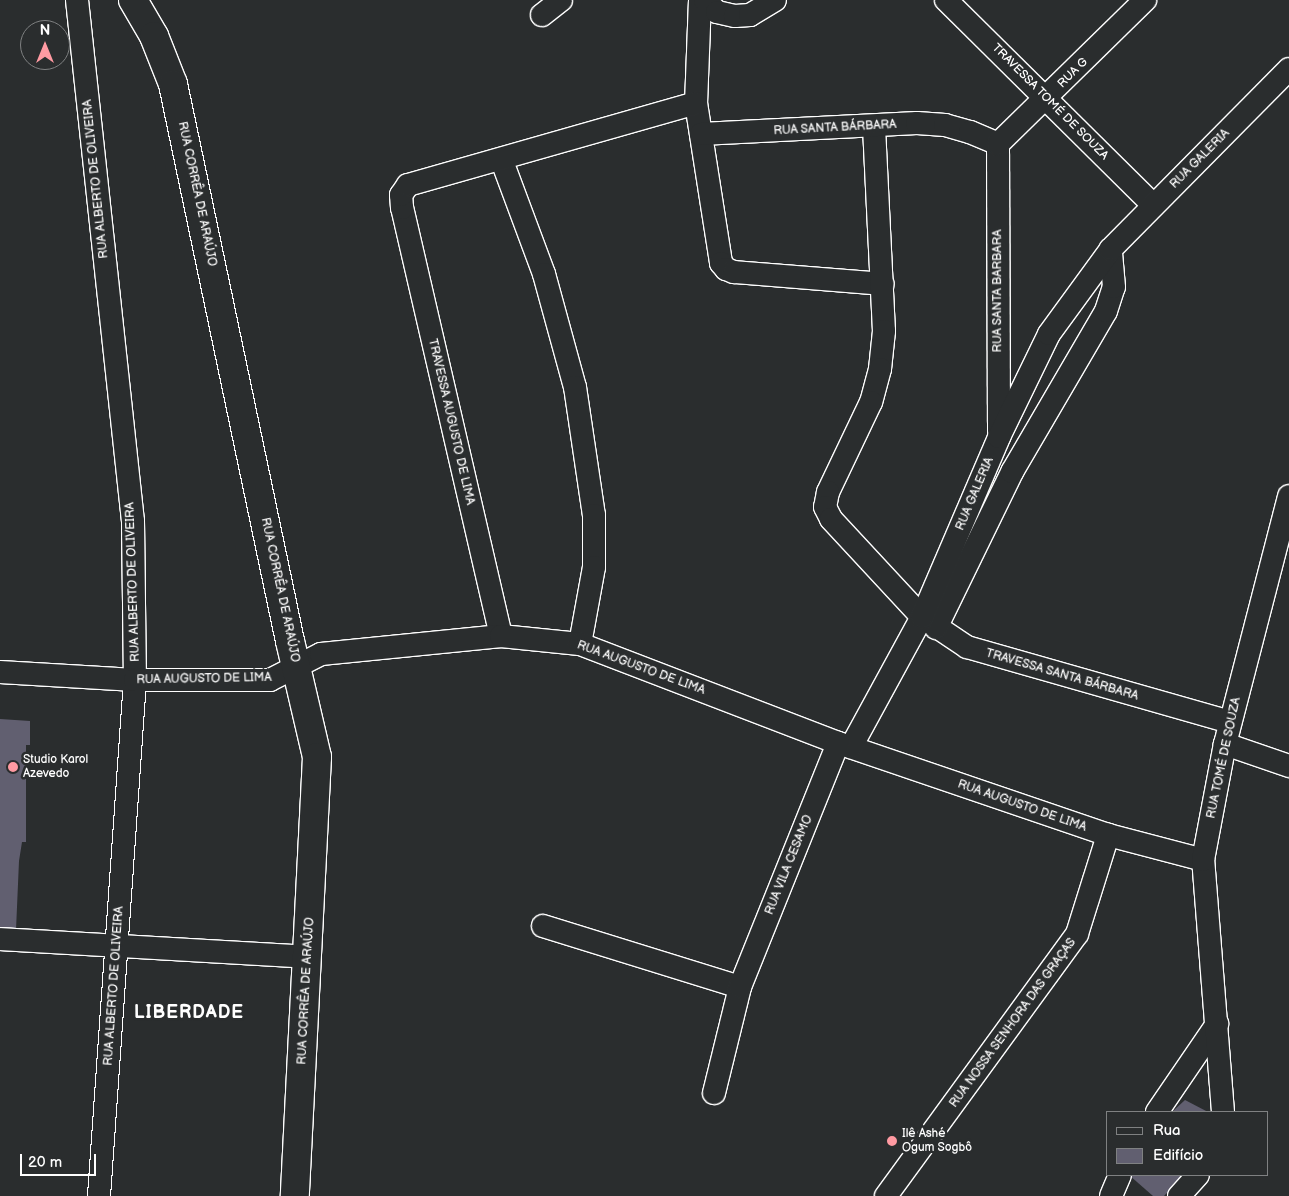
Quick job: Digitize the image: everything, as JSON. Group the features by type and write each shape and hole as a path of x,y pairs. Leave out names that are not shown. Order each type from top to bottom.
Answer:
{"street":[{"name":"RUA ALBERTO DE OLIVEIRA","path":"77,0 133,521 136,680 99,1196"},
{"name":"RUA CORRÊA DE ARAÚJO","path":"133,0 154,36 173,84 295,664 318,757 295,1196"},
{"path":"542,15 561,0"},
{"path":"700,0 696,103 721,263 726,269 883,284"},
{"path":"705,0 717,12 735,16 750,15 775,0"},
{"name":"RUA G","path":"998,144 1046,100 1145,0"},
{"name":"TRAVESSA TOMÉ DE SOUZA","path":"950,1 1046,100 1153,205"},
{"name":"RUA GALERIA","path":"929,622 999,437 1049,334 1111,249 1289,69"},
{"path":"580,644 594,567 594,532 577,396 544,274 502,161 696,103"},
{"name":"RUA SANTA BÁRBARA","path":"701,134 945,125 970,132 998,144"},
{"name":"TRAVESSA SANTA BÁRBARA","path":"874,127 883,284 884,331 880,369 871,402 828,492 825,506 831,519 929,622 968,647 996,658 1230,722"},
{"name":"RUA SANTA BARBARA","path":"998,144 999,437"},
{"name":"TRAVESSA AUGUSTO DE LIMA","path":"501,636 402,208 402,195 408,185 502,161"},
{"name":"RUA GALERIA","path":"844,745 929,622 1012,472 1106,311 1114,287 1111,249"},
{"name":"RUA TOMÉ DE SOUZA","path":"1223,1111 1202,860 1230,722 1285,536 1289,496"},
{"name":"RUA AUGUSTO DE LIMA","path":"0,672 136,680 270,680 295,664 321,654 501,636 580,644 844,745 1108,835 1202,860"},
{"path":"1225,744 1289,766"},
{"name":"RUA VILA CESAMO","path":"714,1093 740,988 844,745"},
{"name":"RUA NOSSA SENHORA DAS GRAÇAS","path":"886,1196 1077,934 1108,835"},
{"path":"543,926 740,988"},
{"path":"0,939 117,944 308,957"},
{"path":"1158,1111 1216,1024"},
{"path":"1111,1196 1120,1176"},
{"path":"1179,1196 1197,1176"}],"building":[{"path":"0,719 30,721 30,745 26,745 26,842 22,842 19,861 16,930 0,929"},
{"path":"1185,1100 1206,1111 1173,1111"},
{"path":"1130,1176 1183,1176 1164,1196 1153,1196"}],"place":[{"name":"Studio Karol Azevedo","path":"13,767"},
{"name":"Ilê Ashé Ogum Sogbô","path":"892,1141"}],"district":[{"name":"LIBERDADE","path":"189,1013"}]}
